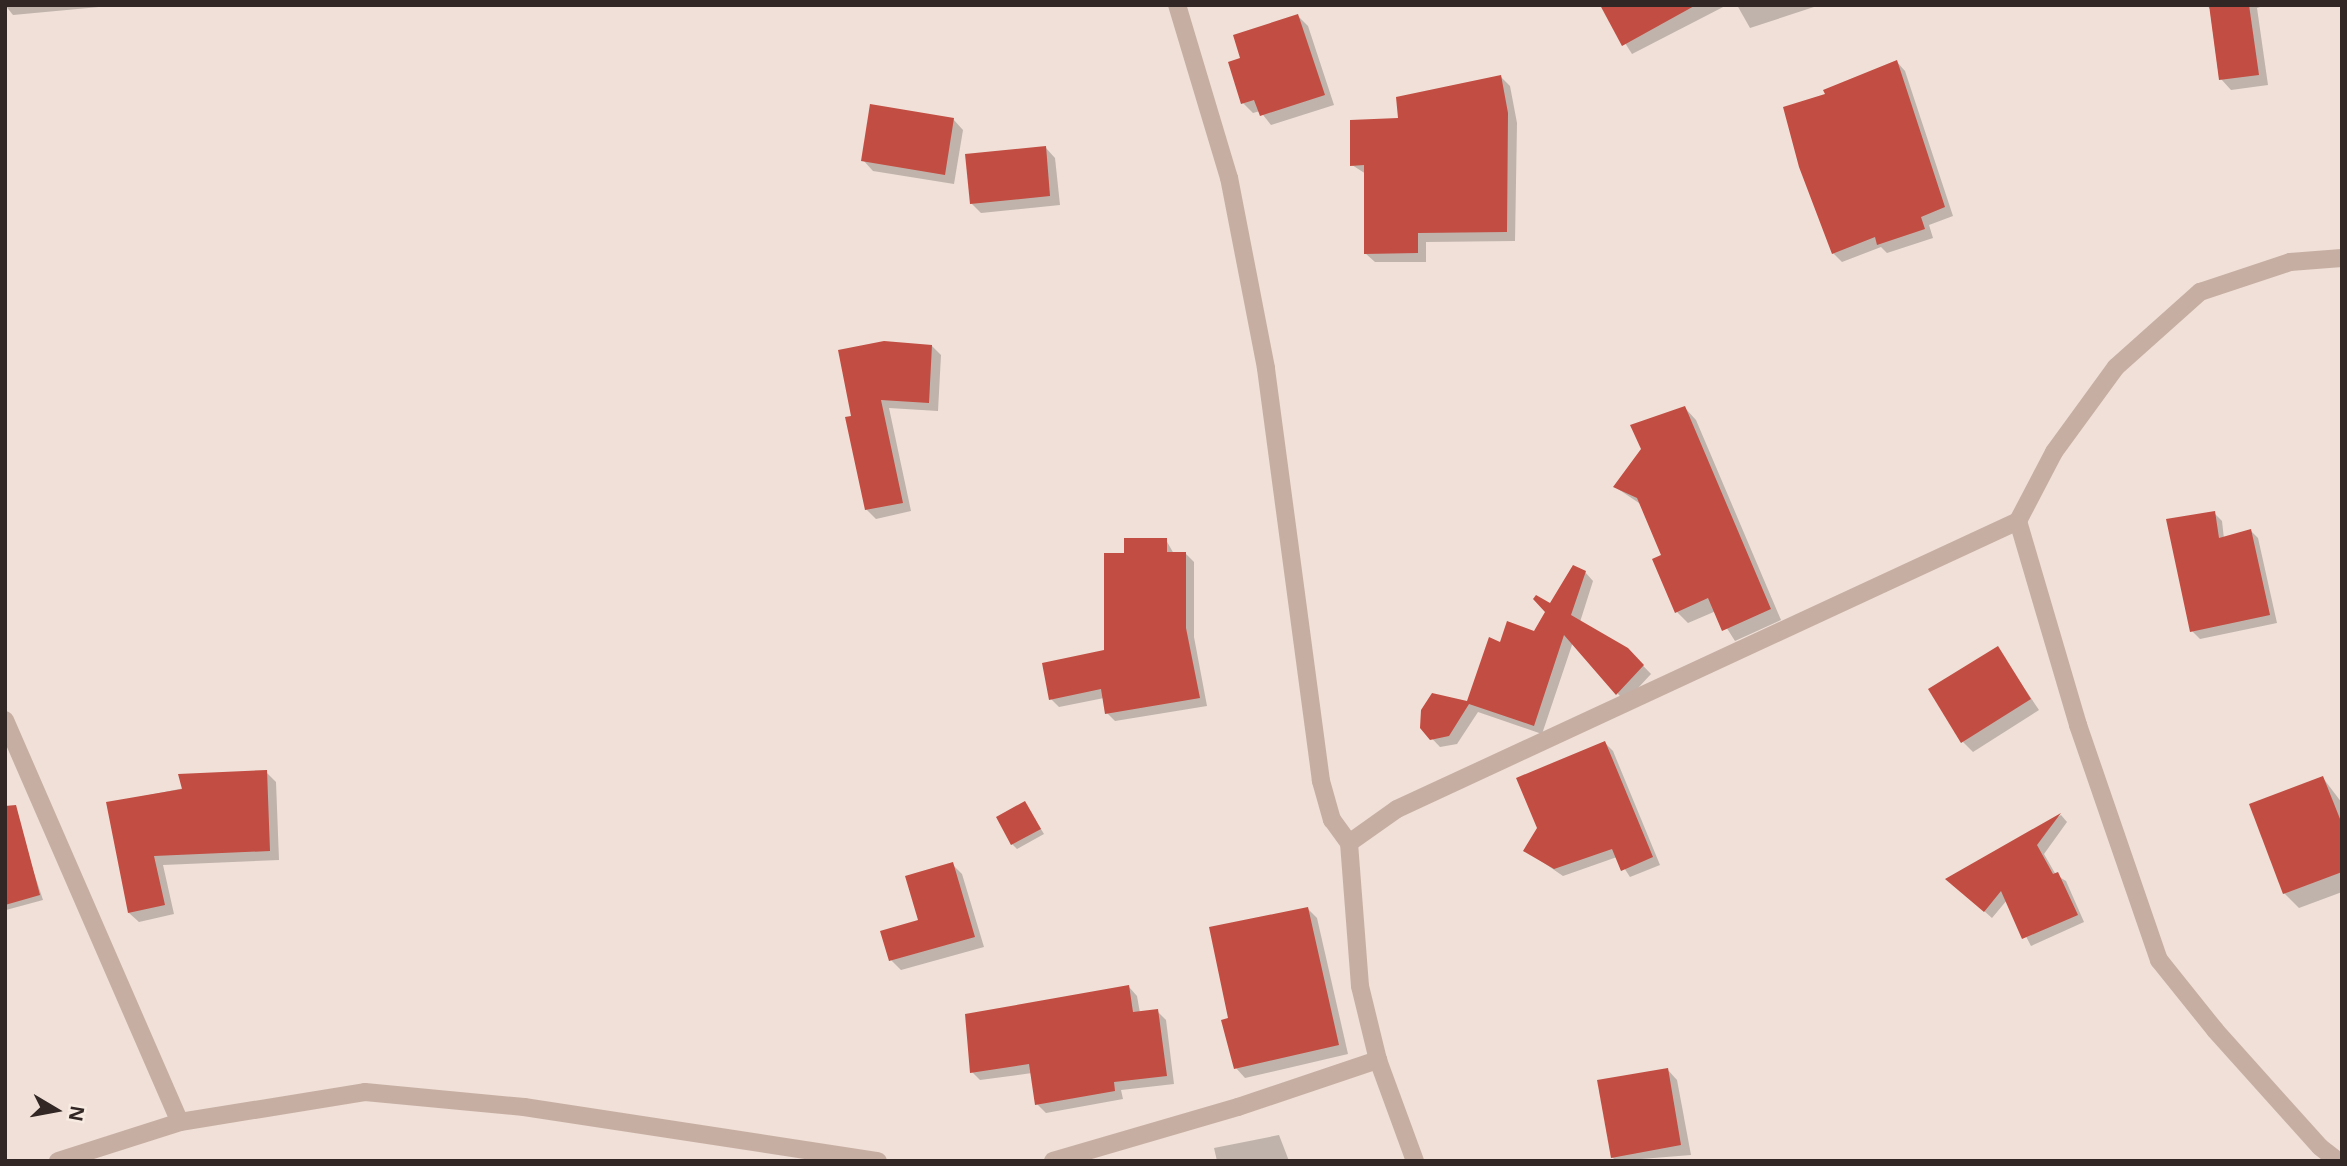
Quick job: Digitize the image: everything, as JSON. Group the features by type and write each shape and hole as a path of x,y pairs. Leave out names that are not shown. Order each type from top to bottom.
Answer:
{"street":[{"path":"1177,5 1229,178 1265,368 1321,781 1332,820 1349,843 1360,986 1378,1060 1415,1161"},
{"path":"1349,843 1397,809 2018,521 2054,452 2116,367 2200,292 2290,261 2342,258"},
{"path":"2018,521 2078,725 2159,960 2216,1030 2320,1147 2338,1161"},
{"path":"5,720 180,1122"},
{"path":"1054,1161 1238,1107 1378,1060"},
{"path":"58,1161 180,1122 365,1093 524,1107 878,1161"}],"building":[{"path":"1600,5 1696,5 1622,46"},
{"path":"2209,5 2249,5 2259,75 2219,80"},
{"path":"1298,14 1325,95 1260,116 1254,100 1241,104 1228,62 1240,58 1233,35"},
{"path":"1897,60 1945,207 1921,217 1925,229 1877,245 1875,237 1832,254 1799,167 1783,107 1825,94 1823,90"},
{"path":"1501,75 1508,113 1507,232 1418,233 1418,253 1364,254 1364,165 1350,166 1350,120 1398,118 1396,97"},
{"path":"870,104 954,118 945,175 861,161"},
{"path":"1046,146 1050,196 970,204 965,154"},
{"path":"884,341 932,345 929,403 881,400 903,503 865,510 845,417 851,416 838,350"},
{"path":"1685,406 1771,609 1722,631 1708,598 1675,613 1652,559 1661,555 1637,498 1613,487 1641,449 1630,425"},
{"path":"2215,511 2219,538 2251,529 2270,615 2190,632 2166,519"},
{"path":"1124,538 1167,538 1167,552 1186,552 1186,628 1200,698 1105,714 1101,689 1049,700 1042,663 1104,650 1104,553 1124,553"},
{"path":"1573,565 1586,571 1571,615 1628,648 1644,665 1616,695 1564,635 1534,726 1469,704 1449,736 1430,740 1420,728 1421,710 1432,693 1467,701 1489,637 1500,642 1507,621 1534,631 1545,612 1533,599 1536,595 1550,603"},
{"path":"1998,646 2031,699 1961,743 1928,689"},
{"path":"1605,741 1653,857 1621,871 1612,849 1554,869 1523,851 1537,828 1516,778"},
{"path":"267,770 270,851 154,856 165,905 128,913 106,802 182,789 178,774"},
{"path":"2323,776 2342,824 2342,872 2283,894 2249,804"},
{"path":"1025,801 1041,829 1011,845 996,817"},
{"path":"16,805 40,895 5,905 5,806"},
{"path":"2061,813 2037,845 2053,874 2058,872 2078,915 2022,939 2001,891 1984,912 1945,879"},
{"path":"953,862 975,937 889,961 880,931 918,920 905,876"},
{"path":"1308,907 1339,1045 1234,1069 1221,1020 1228,1018 1209,927"},
{"path":"1129,985 1133,1012 1158,1009 1167,1076 1114,1082 1115,1091 1035,1105 1029,1064 970,1073 965,1014"},
{"path":"1668,1068 1681,1145 1611,1158 1597,1080"}]}
